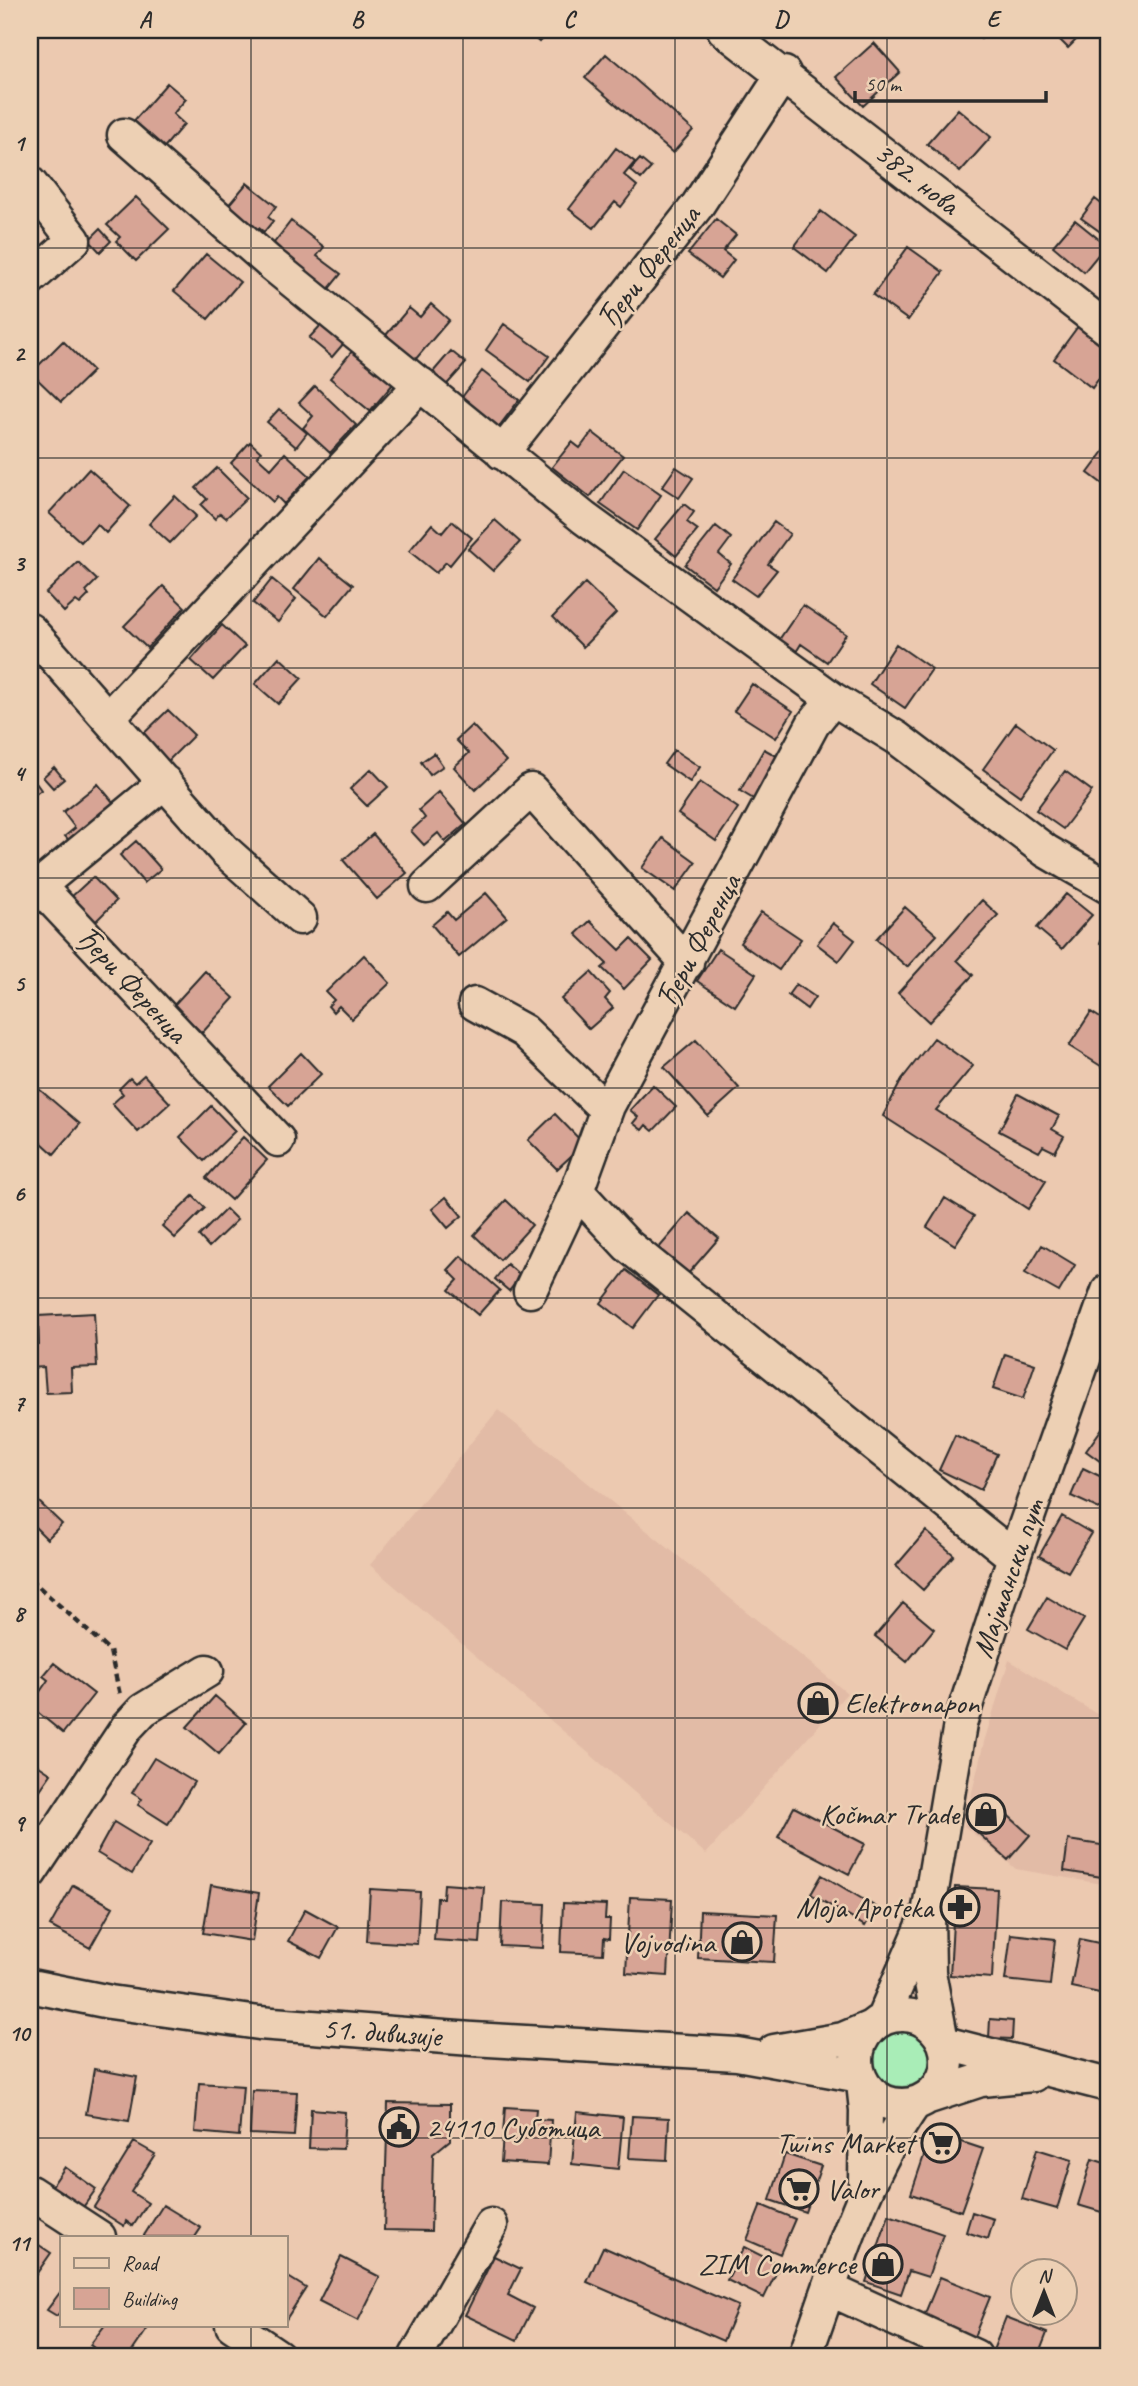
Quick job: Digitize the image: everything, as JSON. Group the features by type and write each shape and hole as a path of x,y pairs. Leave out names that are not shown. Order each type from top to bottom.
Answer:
{"street":[{"name":"382. нова","path":"724,30 784,73 1108,329"},
{"name":"Ђери Ференца","path":"502,453 697,206 784,73"},
{"path":"124,135 269,262 502,453 683,593 833,699 897,738 1046,851 1108,887"},
{"path":"30,183 74,240 30,279"},
{"path":"109,717 421,384"},
{"path":"30,630 224,850 300,918"},
{"name":"Ђери Ференца","path":"530,1292 578,1191 608,1106 813,724 833,699"},
{"name":"Ђери Ференца","path":"164,782 39,886 278,1140"},
{"path":"428,886 531,790 687,963"},
{"path":"475,1004 524,1031 597,1101 608,1106"},
{"path":"578,1191 627,1245 1014,1557"},
{"name":"Мајшански пут","path":"942,2039 929,1972 928,1914 960,1724 1014,1557 1108,1291"},
{"path":"30,1873 127,1727 143,1710 207,1671"},
{"name":"Мајшански пут","path":"877,2023 928,1914"},
{"name":"51. дивизије","path":"30,1986 110,2002 259,2023 472,2039 737,2054 861,2079"},
{"path":"805,2356 863,2201 893,2137 945,2074 948,2061 942,2039 933,2026 909,2015 877,2023 861,2039 857,2053 867,2122 863,2201"},
{"name":"51. дивизије","path":"737,2054 791,2049 843,2039 877,2023"},
{"path":"942,2039 1056,2074 1108,2085"},
{"path":"861,2079 885,2102 922,2100 981,2080 1056,2074"},
{"path":"30,2192 97,2236"},
{"path":"416,2356 491,2225"},
{"path":"830,2289 975,2356"},
{"path":"233,2326 278,2356"}],"path":[{"path":"30,1579 110,1651 127,1727"}],"shaded area":[{"path":"498,1410 847,1693 706,1854 370,1565"},
{"path":"1009,1660 1108,1721 1108,1885 1016,1869 964,1826 984,1742"}],"green space":[{"path":"896,2029 908,2029 923,2037 931,2052 931,2064 923,2079 908,2087 896,2087 881,2079 873,2064 873,2052 881,2037"}],"building":[{"path":"525,30 550,30 539,42"},
{"path":"972,30 992,30 981,39"},
{"path":"1050,30 1086,30 1068,48"},
{"path":"874,43 900,72 863,106 836,77"},
{"path":"606,54 693,130 673,153 585,78"},
{"path":"167,83 186,99 173,114 184,124 156,157 125,131"},
{"path":"958,109 991,137 960,172 927,144"},
{"path":"616,148 635,162 624,175 637,186 621,207 615,202 594,228 569,209"},
{"path":"640,159 651,168 641,179 630,170"},
{"path":"247,183 276,206 268,217 273,221 264,232 259,228 250,238 221,214"},
{"path":"136,197 169,229 136,261 116,241 120,237 107,225"},
{"path":"1095,199 1108,209 1108,225 1102,233 1081,218"},
{"path":"821,211 855,237 828,273 794,247"},
{"path":"716,219 736,235 723,251 734,260 720,278 688,254"},
{"path":"1075,220 1106,245 1084,272 1053,246"},
{"path":"291,221 324,247 317,256 341,274 323,296 267,252"},
{"path":"100,229 111,241 100,252 89,240"},
{"path":"908,247 943,272 908,320 873,295"},
{"path":"206,254 240,282 208,319 174,291"},
{"path":"431,304 449,320 409,367 380,342 409,308 420,317"},
{"path":"322,324 344,343 332,357 309,338"},
{"path":"504,324 549,356 530,382 486,350"},
{"path":"1079,325 1108,347 1108,366 1092,388 1054,359"},
{"path":"63,341 93,371 61,402 31,373"},
{"path":"353,350 393,384 370,411 330,378"},
{"path":"451,351 466,363 441,391 427,379"},
{"path":"482,371 519,400 494,433 456,405"},
{"path":"315,386 356,425 330,453 303,428 313,416 299,403"},
{"path":"279,409 307,433 296,447 267,422"},
{"path":"592,432 623,456 590,497 552,467 572,442 580,448"},
{"path":"250,442 261,452 257,456 271,469 285,453 310,476 284,504 277,497 273,502 231,463"},
{"path":"1108,446 1108,488 1088,473"},
{"path":"676,467 693,478 679,498 662,487"},
{"path":"217,468 247,498 226,518 220,513 215,519 201,505 207,499 196,488"},
{"path":"89,469 130,506 106,533 97,524 81,542 49,513"},
{"path":"624,469 661,495 637,530 600,504"},
{"path":"175,496 196,516 170,543 149,524"},
{"path":"684,504 694,512 687,522 698,530 676,556 655,539"},
{"path":"495,520 520,542 493,571 468,549"},
{"path":"452,521 472,538 450,565 446,562 436,573 409,551 432,524 442,533"},
{"path":"774,522 790,534 768,564 777,570 756,596 732,579"},
{"path":"716,526 731,538 719,554 731,564 714,587 685,565"},
{"path":"319,558 353,585 327,616 294,589"},
{"path":"78,562 97,580 86,591 89,595 80,604 76,601 64,612 46,593"},
{"path":"272,579 296,599 278,622 253,603"},
{"path":"585,583 616,613 583,647 553,617"},
{"path":"163,586 185,607 147,648 124,626"},
{"path":"803,605 846,634 827,662 801,644 790,662 772,650"},
{"path":"222,625 245,646 213,680 191,660"},
{"path":"896,644 932,669 905,708 870,684"},
{"path":"279,657 302,678 278,704 255,684"},
{"path":"752,684 793,711 776,738 734,711"},
{"path":"168,710 194,735 159,770 133,744"},
{"path":"1016,723 1053,750 1020,796 983,769"},
{"path":"472,725 506,761 475,790 454,767 469,753 456,740"},
{"path":"764,749 786,761 762,804 740,791"},
{"path":"674,750 700,767 690,782 664,764"},
{"path":"434,753 443,766 430,775 421,762"},
{"path":"54,767 64,779 53,788 43,777"},
{"path":"371,769 388,787 367,806 350,789"},
{"path":"1065,771 1092,791 1063,829 1036,810"},
{"path":"34,780 41,790 30,798 30,783"},
{"path":"700,782 738,808 716,841 678,814"},
{"path":"98,784 118,808 74,846 65,836 75,828 63,812"},
{"path":"439,792 466,824 445,842 438,833 424,845 411,831 425,818 419,810"},
{"path":"373,834 407,873 377,899 343,860"},
{"path":"663,838 696,862 675,891 642,868"},
{"path":"136,841 161,869 144,883 120,855"},
{"path":"93,877 116,901 94,923 70,898"},
{"path":"486,893 507,917 459,957 432,925 447,912 454,920"},
{"path":"1066,894 1092,915 1062,949 1037,928"},
{"path":"982,900 998,915 957,960 973,975 929,1022 898,993"},
{"path":"905,907 937,935 907,967 876,939"},
{"path":"761,912 801,939 779,970 740,943"},
{"path":"590,921 620,950 631,939 652,960 624,989 602,968 607,964 576,934"},
{"path":"1108,922 1108,946 1100,943"},
{"path":"833,923 855,940 839,961 817,944"},
{"path":"718,949 756,974 735,1006 697,981"},
{"path":"364,955 390,983 352,1019 339,1006 333,1012 328,1006 334,1000 326,992"},
{"path":"205,971 234,998 202,1033 173,1006"},
{"path":"591,972 610,993 605,999 613,1008 589,1029 561,999"},
{"path":"796,984 815,997 807,1009 788,995"},
{"path":"1091,1012 1108,1023 1108,1062 1104,1068 1069,1046"},
{"path":"934,1038 973,1066 936,1110 1046,1181 1028,1209 883,1116 902,1079"},
{"path":"696,1040 739,1088 708,1116 664,1067"},
{"path":"301,1053 321,1074 288,1106 268,1086"},
{"path":"144,1075 170,1103 138,1132 112,1104 123,1094 119,1089 130,1078 135,1083"},
{"path":"653,1085 676,1107 653,1131 646,1125 642,1130 633,1123 638,1117 630,1110"},
{"path":"39,1089 80,1124 54,1154 30,1132 30,1100"},
{"path":"1018,1094 1059,1116 1052,1129 1064,1136 1055,1152 1043,1146 1039,1152 999,1131"},
{"path":"211,1106 235,1131 204,1161 180,1137"},
{"path":"555,1114 584,1144 557,1169 528,1140"},
{"path":"243,1137 267,1160 231,1200 206,1178"},
{"path":"193,1196 205,1208 175,1238 162,1226"},
{"path":"446,1197 462,1216 448,1228 432,1209"},
{"path":"945,1198 974,1216 955,1245 927,1227"},
{"path":"506,1200 532,1225 500,1260 474,1235"},
{"path":"226,1209 237,1220 209,1247 199,1236"},
{"path":"689,1213 719,1238 687,1275 658,1249"},
{"path":"1042,1245 1075,1265 1059,1292 1025,1273"},
{"path":"461,1256 500,1290 478,1315 449,1290 458,1280 448,1270"},
{"path":"507,1264 521,1276 509,1291 495,1279"},
{"path":"626,1270 658,1295 633,1328 601,1303"},
{"path":"94,1313 97,1367 71,1368 72,1392 46,1393 44,1367 30,1368 30,1345 39,1345 38,1316"},
{"path":"1005,1354 1035,1364 1023,1399 993,1389"},
{"path":"1108,1420 1108,1467 1086,1451"},
{"path":"955,1435 997,1454 981,1490 939,1470"},
{"path":"1083,1468 1108,1480 1108,1513 1071,1496"},
{"path":"37,1500 62,1524 47,1539 30,1522 30,1508"},
{"path":"1062,1516 1091,1533 1068,1572 1039,1556"},
{"path":"926,1531 954,1555 923,1590 896,1566"},
{"path":"1047,1597 1084,1619 1065,1650 1028,1629"},
{"path":"903,1603 934,1629 907,1662 875,1636"},
{"path":"54,1663 94,1694 63,1733 30,1706 48,1680 43,1676"},
{"path":"215,1696 246,1723 219,1754 187,1727"},
{"path":"154,1758 194,1782 168,1824 138,1805 142,1799 132,1793"},
{"path":"30,1760 51,1774 30,1804"},
{"path":"992,1801 1030,1835 1008,1860 969,1825"},
{"path":"794,1807 865,1844 849,1874 778,1837"},
{"path":"114,1822 150,1844 132,1874 97,1853"},
{"path":"1068,1840 1108,1846 1108,1878 1064,1871"},
{"path":"822,1875 876,1907 865,1926 811,1894"},
{"path":"444,1884 484,1887 480,1943 434,1940 437,1898 443,1898"},
{"path":"73,1885 113,1907 90,1948 50,1926"},
{"path":"211,1885 259,1893 252,1941 203,1933"},
{"path":"955,1887 997,1889 992,1978 950,1975"},
{"path":"370,1889 420,1892 417,1944 367,1941"},
{"path":"630,1897 672,1899 668,1976 626,1973"},
{"path":"502,1902 545,1904 543,1948 500,1946"},
{"path":"563,1903 606,1905 605,1919 610,1919 609,1939 604,1938 603,1954 561,1952"},
{"path":"305,1909 338,1927 321,1958 288,1941"},
{"path":"700,1911 777,1915 774,1962 698,1958"},
{"path":"1011,1934 1055,1939 1050,1985 1005,1980"},
{"path":"1080,1939 1108,1945 1104,1994 1071,1987"},
{"path":"990,2019 1013,2021 1012,2039 989,2038"},
{"path":"94,2069 137,2077 129,2121 86,2114"},
{"path":"199,2083 243,2086 239,2136 195,2132"},
{"path":"252,2090 297,2092 294,2136 250,2134"},
{"path":"388,2103 450,2104 450,2140 433,2154 431,2231 384,2230"},
{"path":"505,2107 536,2109 535,2119 551,2120 548,2165 501,2162"},
{"path":"311,2109 345,2112 343,2149 309,2148"},
{"path":"577,2112 623,2117 618,2169 572,2164"},
{"path":"632,2116 669,2118 667,2160 629,2158"},
{"path":"932,2132 983,2149 961,2211 911,2194"},
{"path":"134,2142 155,2154 131,2192 148,2203 133,2226 126,2221 124,2226 94,2207"},
{"path":"1037,2149 1072,2160 1057,2209 1022,2199"},
{"path":"785,2154 821,2166 805,2212 770,2200"},
{"path":"1092,2159 1108,2164 1108,2214 1078,2205"},
{"path":"65,2167 96,2189 76,2217 45,2196"},
{"path":"163,2205 201,2228 196,2236 144,2236"},
{"path":"761,2205 795,2219 780,2254 747,2240"},
{"path":"972,2212 994,2219 988,2239 966,2232"},
{"path":"889,2215 943,2234 928,2277 909,2271 901,2294 866,2282"},
{"path":"30,2239 51,2253 30,2283"},
{"path":"603,2247 738,2306 723,2341 587,2282"},
{"path":"744,2247 780,2265 764,2298 727,2280"},
{"path":"494,2256 521,2269 508,2295 533,2308 517,2340 465,2315"},
{"path":"341,2257 380,2277 358,2321 319,2301"},
{"path":"287,2276 306,2288 287,2318"},
{"path":"940,2277 990,2297 971,2344 921,2323"},
{"path":"60,2292 60,2312 57,2316 47,2310"},
{"path":"1006,2317 1009,2318 1009,2326 1029,2326 1047,2333 1038,2356 1001,2356 992,2353"},
{"path":"104,2326 149,2326 129,2356 106,2356 90,2345"}],"place":[{"name":"Elektronapon","path":"818,1703"},
{"name":"Kočmar Trade","path":"986,1814"},
{"name":"Moja Apoteka","path":"960,1907"},
{"name":"Vojvodina","path":"742,1942"},
{"name":"24110 Суботица","path":"399,2127"},
{"name":"Twins Market","path":"941,2143"},
{"name":"Valor","path":"799,2189"},
{"name":"ZIM Commerce","path":"883,2264"}]}
